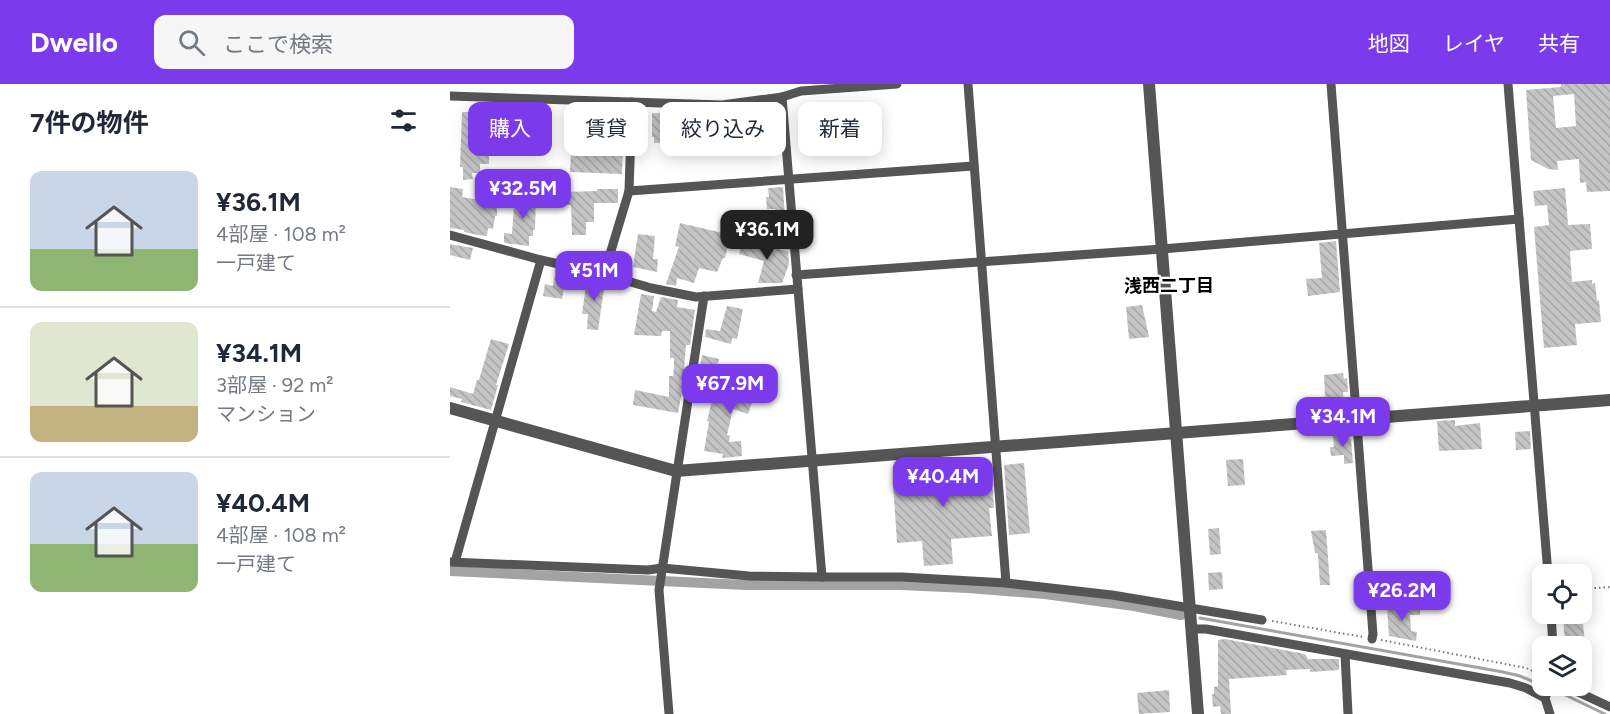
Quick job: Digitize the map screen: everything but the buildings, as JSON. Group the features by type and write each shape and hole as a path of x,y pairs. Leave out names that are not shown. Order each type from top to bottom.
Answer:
{"street":[{"path":"648,103 722,105 782,98 801,91 897,84"},
{"path":"968,84 1006,583"},
{"path":"1149,84 1198,714"},
{"path":"1330,84 1372,639"},
{"path":"1508,84 1547,564"},
{"path":"450,96 632,102"},
{"path":"782,98 822,577"},
{"path":"603,274 629,191 630,156"},
{"path":"629,191 974,166"},
{"path":"796,275 1162,249 1519,219"},
{"path":"450,235 651,288 696,297 798,289"},
{"path":"541,260 452,562 648,570 662,568 749,576 902,577 1006,583 1102,594 1262,620"},
{"path":"669,714 659,590 704,296"},
{"path":"450,408 676,471 1610,400"},
{"path":"1191,629 1206,629 1510,683 1545,698 1550,714"},
{"path":"1345,654 1348,714"},
{"path":"1586,696 1610,707"}],"path":[{"path":"1592,588 1610,587"},
{"path":"1262,620 1532,671"}],"waterway":[{"path":"450,571 746,585 900,585 968,588 1045,594 1181,615"},
{"path":"1200,618 1503,672 1532,681"},
{"path":"1567,696 1605,714"}],"district":[{"name":"浅西二丁目","path":"1169,286"}]}
